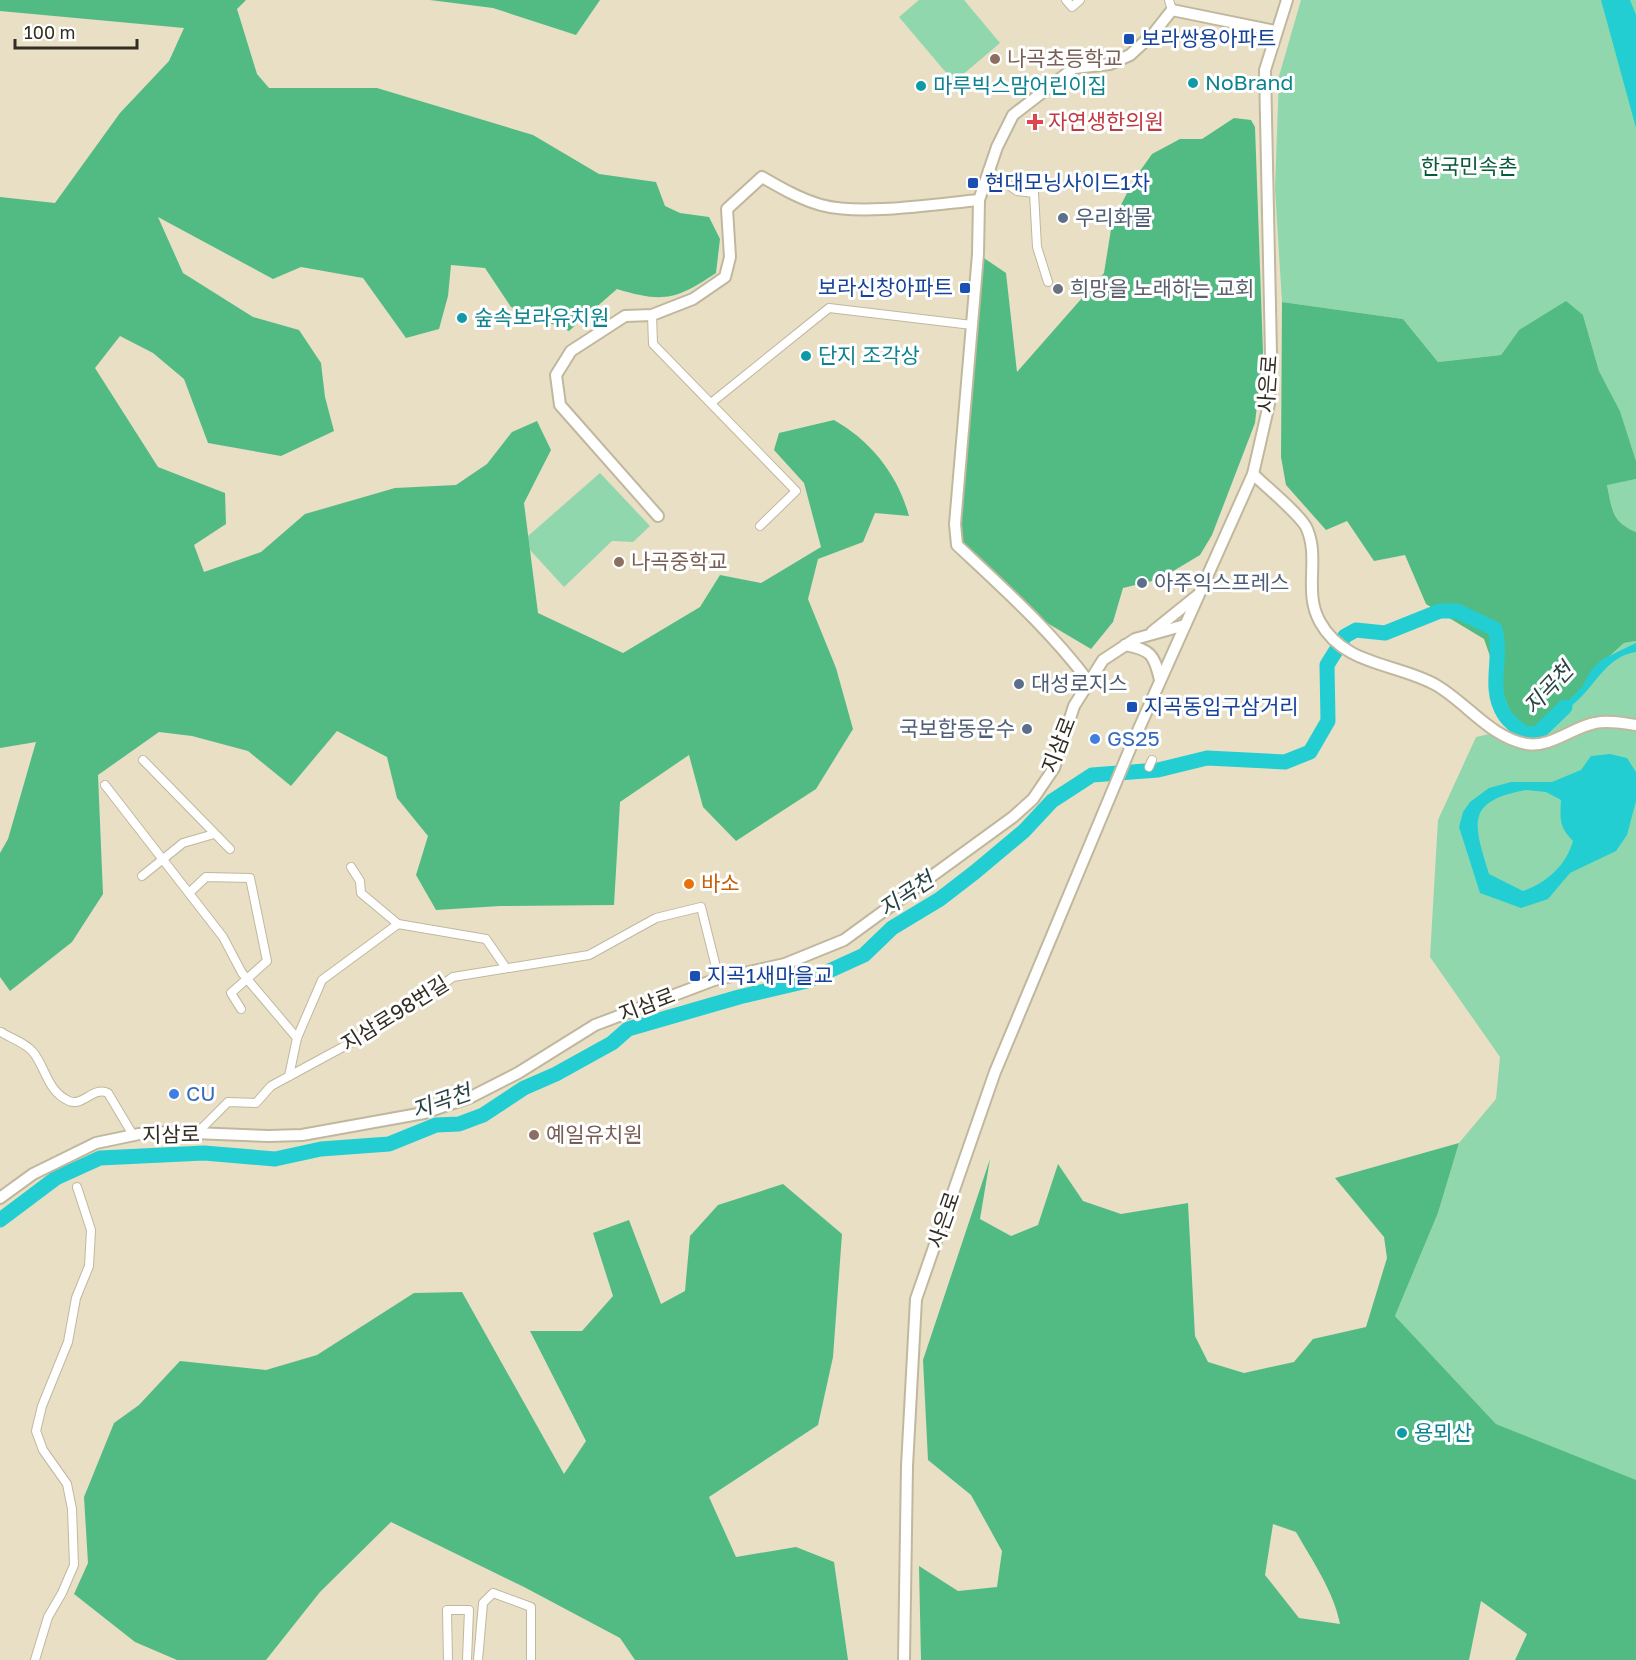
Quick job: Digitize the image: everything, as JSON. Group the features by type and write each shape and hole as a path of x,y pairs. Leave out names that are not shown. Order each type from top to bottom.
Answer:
{"street":[{"path":"1066,0 1072,7 1080,0"},
{"name":"사은로","path":"904,1660 907,1466 916,1299 995,1072 1132,744 1253,474 1269,404 1271,354 1265,70 1275,31 1287,0"},
{"path":"1089,682 1065,650 1032,614 957,545 955,524 978,254 979,200 988,170 1013,115 1074,68 1110,64 1130,55 1153,34 1170,5 1275,31"},
{"path":"988,170 1017,191 1034,193 1037,247 1048,282"},
{"path":"658,516 560,405 556,375 571,351 625,316 652,315 693,299 725,277 730,257 727,209 762,177 790,193 823,206 897,208 979,200"},
{"path":"711,403 829,308 972,325"},
{"path":"652,315 653,344 796,491 760,526"},
{"path":"1253,474 1307,527 1312,553 1313,606 1333,640 1369,662 1414,675 1437,686 1486,724 1513,740 1540,744 1595,723 1636,725"},
{"path":"1150,633 1199,594"},
{"name":"지삼로","path":"0,1198 33,1173 56,1161 96,1143 133,1135 168,1132 302,1135 424,1113 471,1097 509,1078 595,1025 719,979 785,964 844,940 1013,817 1034,798 1054,768 1074,706 1102,660 1124,644 1150,633 1185,625"},
{"path":"1124,644 1140,647 1152,655 1160,680"},
{"path":"143,760 230,849"},
{"path":"105,785 223,937 247,978 297,1038"},
{"path":"142,876 183,843 214,834"},
{"path":"351,867 360,881 361,893 398,924 486,939 506,968"},
{"path":"189,893 206,877 250,878 267,961 231,993 241,1009"},
{"name":"지삼로98번길","path":"196,1134 228,1102 256,1103 271,1086 391,1021 453,977 589,955 656,918 701,907 719,979"},
{"path":"289,1076 297,1038 322,980 398,924"},
{"path":"1,1032 33,1053 49,1084 70,1102 77,1102 99,1091 108,1093 133,1135"},
{"path":"34,1660 48,1617 74,1565 72,1509 67,1484 43,1450 36,1431 42,1406 68,1342 76,1298 89,1266 91,1230 77,1187"},
{"path":"478,1660 483,1604 493,1593 531,1607 531,1660"},
{"path":"448,1660 447,1610 469,1610 467,1660"}],"green space":[{"path":"0,0 246,0 237,9 257,74 269,88 377,88 533,135 599,174 656,182 665,206 680,213 709,217 720,239 716,273 679,294 658,297 617,289 569,331 511,307 485,268 451,265 448,296 439,329 406,338 363,278 301,267 273,279 158,217 183,273 253,317 299,330 321,363 325,397 334,431 281,456 208,443 184,379 153,353 120,336 95,368 158,467 225,493 226,524 194,545 204,572 261,552 305,514 395,488 456,485 487,464 512,432 537,421 551,450 524,503 538,613 623,653 700,607 720,575 761,583 821,547 804,483 774,450 779,433 834,420 860,438 881,460 898,487 909,516 875,513 863,542 818,559 808,599 836,668 853,729 816,789 736,841 703,807 689,755 620,802 614,905 500,906 436,910 416,875 428,836 397,798 387,757 337,731 291,786 248,751 192,736 159,732 98,775 103,894 72,942 10,991 0,977 0,853 8,839 36,742 0,748 0,197 55,203 120,113 169,61 184,28 0,11"},
{"path":"430,0 600,0 576,35 493,8"},
{"path":"919,0 964,0 1000,43 954,82 899,17"},
{"name":"한국민속촌","path":"1301,0 1636,0 1636,461 1620,411 1599,371 1583,315 1519,330 1501,355 1438,362 1403,319 1282,302 1275,189 1279,76"},
{"path":"1234,118 1251,120 1255,127 1263,352 1255,423 1212,535 1200,555 1160,579 1123,588 1113,622 1091,649 1032,614 957,545 978,254 1006,273 1017,372 1104,273 1112,223 1133,181 1152,154 1180,139 1202,139"},
{"path":"1566,301 1583,315 1599,371 1620,411 1636,461 1636,479 1607,485 1617,519 1636,532 1636,641 1624,643 1600,665 1579,694 1538,733 1514,724 1484,639 1426,604 1405,555 1374,561 1347,521 1326,530 1286,485 1281,457 1282,302 1403,319 1438,362 1501,355 1519,330"},
{"path":"600,473 650,526 633,542 612,541 564,587 530,550 528,536"},
{"path":"1636,479 1636,532 1617,519 1607,484"},
{"path":"1636,641 1636,1481 1496,1424 1395,1316 1438,1213 1459,1143 1496,1099 1500,1057 1430,957 1438,820 1476,737 1507,730 1541,751 1539,738 1551,727 1562,703 1624,643"},
{"path":"1459,1143 1438,1213 1395,1316 1496,1424 1636,1480 1636,1660 1515,1660 1527,1634 1481,1601 1469,1660 921,1660 919,1566 958,1591 997,1587 1002,1551 971,1495 928,1460 923,1360 990,1159 980,1219 1011,1236 1038,1225 1058,1164 1083,1201 1121,1214 1188,1203 1195,1336 1208,1362 1244,1373 1294,1362 1313,1339 1366,1327 1387,1258 1384,1237 1335,1178","holes":["1273,1524 1296,1532 1328,1588 1340,1624 1299,1618 1265,1575"]},
{"path":"783,1184 842,1234 833,1357 818,1425 709,1497 736,1557 796,1547 834,1562 848,1660 635,1660 620,1638 524,1587 391,1522 320,1592 266,1660 177,1660 135,1642 74,1594 88,1563 84,1497 114,1423 139,1405 180,1361 266,1370 317,1355 414,1293 462,1292 564,1474 586,1441 530,1331 582,1331 613,1296 593,1233 629,1220 661,1304 685,1291 690,1236 718,1205"}],"water":[{"path":"1601,0 1630,0 1636,15 1636,128"},
{"path":"1636,643 1636,652 1626,654 1610,664 1579,699 1549,724 1554,715 1582,687 1592,669 1603,659"},
{"path":"1610,754 1627,758 1636,772 1636,801 1627,835 1616,851 1570,873 1548,899 1521,908 1480,893 1459,827 1463,812 1470,802 1489,788 1511,782 1552,782 1581,770 1591,756","holes":["1526,790 1546,792 1561,800 1561,822 1573,841 1560,866 1540,883 1523,891 1489,874 1480,842 1479,818 1483,808 1506,795"]}],"waterway":[{"name":"지곡천","path":"0,1220 56,1178 100,1158 204,1153 275,1159 321,1149 389,1144 436,1125 459,1124 483,1115 524,1088 556,1074 612,1043 628,1029 739,997 807,981 864,955 892,928 940,899 975,872 1024,831 1052,801 1092,775 1158,770 1207,758 1285,762 1310,752 1328,721 1327,665 1345,636 1356,630 1385,633 1440,611 1457,611 1495,629 1497,693 1499,704 1511,722 1525,734 1538,733 1565,707"}],"place":[{"name":"보라쌍용아파트","path":"1129,39"},
{"name":"나곡초등학교","path":"995,59"},
{"name":"NoBrand","path":"1193,83"},
{"name":"마루빅스맘어린이집","path":"921,86"},
{"name":"자연생한의원","path":"1035,122"},
{"name":"현대모닝사이드1차","path":"973,183"},
{"name":"우리화물","path":"1063,218"},
{"name":"보라신창아파트","path":"965,288"},
{"name":"희망을 노래하는 교회","path":"1058,289"},
{"name":"숲속보라유치원","path":"462,318"},
{"name":"단지 조각상","path":"806,356"},
{"name":"나곡중학교","path":"619,562"},
{"name":"아주익스프레스","path":"1142,583"},
{"name":"대성로지스","path":"1019,684"},
{"name":"지곡동입구삼거리","path":"1132,707"},
{"name":"국보합동운수","path":"1027,729"},
{"name":"GS25","path":"1095,739"},
{"name":"바소","path":"689,884"},
{"name":"지곡1새마을교","path":"695,976"},
{"name":"CU","path":"174,1094"},
{"name":"예일유치원","path":"534,1135"},
{"name":"용뫼산","path":"1402,1433"}]}
